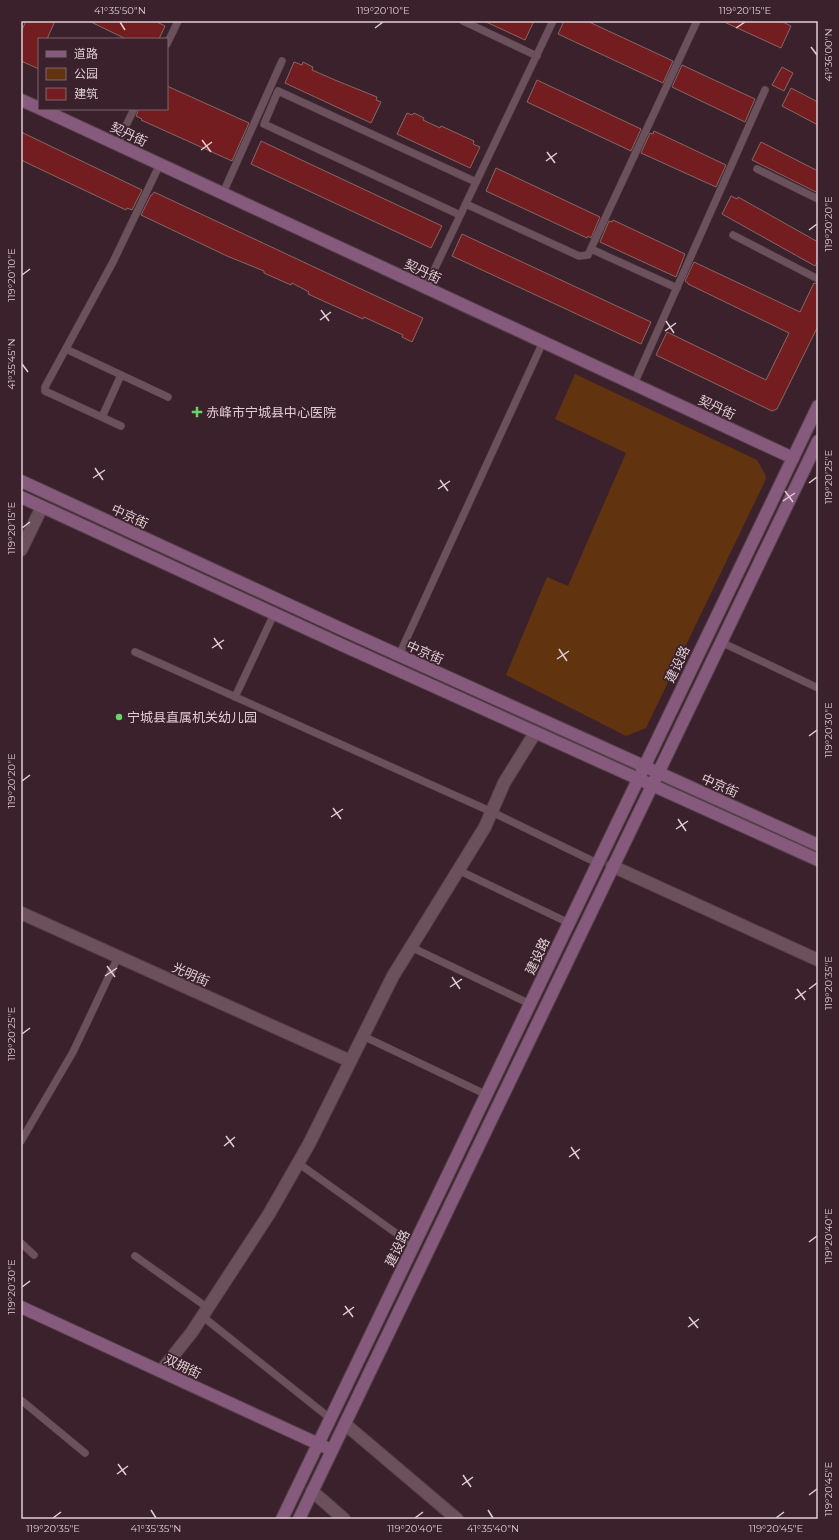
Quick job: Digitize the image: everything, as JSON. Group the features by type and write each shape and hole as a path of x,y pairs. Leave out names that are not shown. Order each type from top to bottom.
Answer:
{"main road":[{"name":"契丹街","path":"21,100 38,107"},
{"name":"契丹街","path":"44,110 793,458"},
{"name":"建设路","path":"282,1519 818,406"},
{"path":"299,1519 612,866 818,441"},
{"name":"中京街","path":"21,481 399,656 818,845"},
{"path":"21,497 535,733 818,860"},
{"name":"双拥街","path":"21,1307 332,1450"}],"street":[{"path":"21,550 42,507"},
{"path":"160,1371 205,1312 269,1214 298,1163 393,976 485,827 504,783 535,733"},
{"path":"612,866 818,960"},
{"name":"光明街","path":"21,913 350,1061"},
{"path":"345,1424 457,1519"},
{"path":"312,1491 344,1519"}],"lane":[{"path":"168,42 178,21"},
{"path":"463,21 537,56"},
{"path":"426,287 553,21"},
{"path":"466,204 579,256 588,255 697,21"},
{"path":"223,193 282,61"},
{"path":"634,384 765,90"},
{"path":"460,215 264,124 278,91 476,182"},
{"path":"117,144 134,110"},
{"path":"121,426 44,391 113,262 160,164"},
{"path":"757,169 818,199"},
{"path":"734,235 818,279"},
{"path":"591,249 677,288"},
{"path":"399,656 543,342"},
{"path":"66,349 168,397"},
{"path":"102,417 121,375"},
{"path":"235,697 274,614"},
{"path":"721,642 818,688"},
{"path":"135,652 492,812 597,863"},
{"path":"458,870 568,923"},
{"path":"411,947 530,1004"},
{"path":"21,1141 73,1052 118,957"},
{"path":"363,1036 487,1095"},
{"path":"298,1163 414,1246"},
{"path":"21,1243 34,1255"},
{"path":"135,1256 205,1312 331,1419"},
{"path":"21,1400 85,1453"}],"green space":[{"path":"575,374 757,460 765,474 766,479 646,728 626,736 506,675 547,577 568,586 626,453 555,419"}],"building":[{"path":"26,21 55,21 47,38 38,38 38,69 21,61 21,32"},
{"path":"89,21 155,21 165,26 159,38 124,38"},
{"path":"484,21 534,21 525,40"},
{"path":"564,21 587,21 673,61 663,83 558,34"},
{"path":"722,21 781,21 791,26 781,48"},
{"path":"294,62 302,65 303,62 313,67 312,70 377,97 376,100 381,102 371,123 285,83"},
{"path":"682,65 755,99 745,122 672,87"},
{"path":"782,67 793,73 784,91 772,85"},
{"path":"537,80 641,129 631,151 527,102"},
{"path":"168,86 249,123 232,161 141,120 142,119 136,116 139,110 168,110"},
{"path":"791,88 818,102 818,125 782,106"},
{"path":"407,113 412,115 414,113 424,118 423,120 440,128 441,126 474,141 473,144 480,147 470,168 397,134"},
{"path":"654,131 726,165 716,187 641,153 650,133 653,134"},
{"path":"21,132 142,190 132,210 127,208 126,210 21,160"},
{"path":"261,141 442,226 431,248 251,164"},
{"path":"761,142 818,171 818,193 752,160"},
{"path":"496,168 600,217 591,238 588,236 587,238 486,191"},
{"path":"154,192 423,318 412,342 402,337 403,335 308,294 309,292 292,283 291,285 264,273 264,271 227,256 141,215"},
{"path":"731,196 737,199 738,197 818,242 818,261 815,266 722,214"},
{"path":"613,220 685,254 676,277 600,242 609,221 612,222"},
{"path":"462,234 651,322 641,344 452,256"},
{"path":"694,262 800,312 814,283 818,284 818,326 777,409 772,411 656,355 667,332 766,380 789,333 688,284 685,281"}],"place":[{"name":"赤峰市宁城县中心医院","path":"197,412"},
{"name":"宁城县直属机关幼儿园","path":"119,717"}]}
